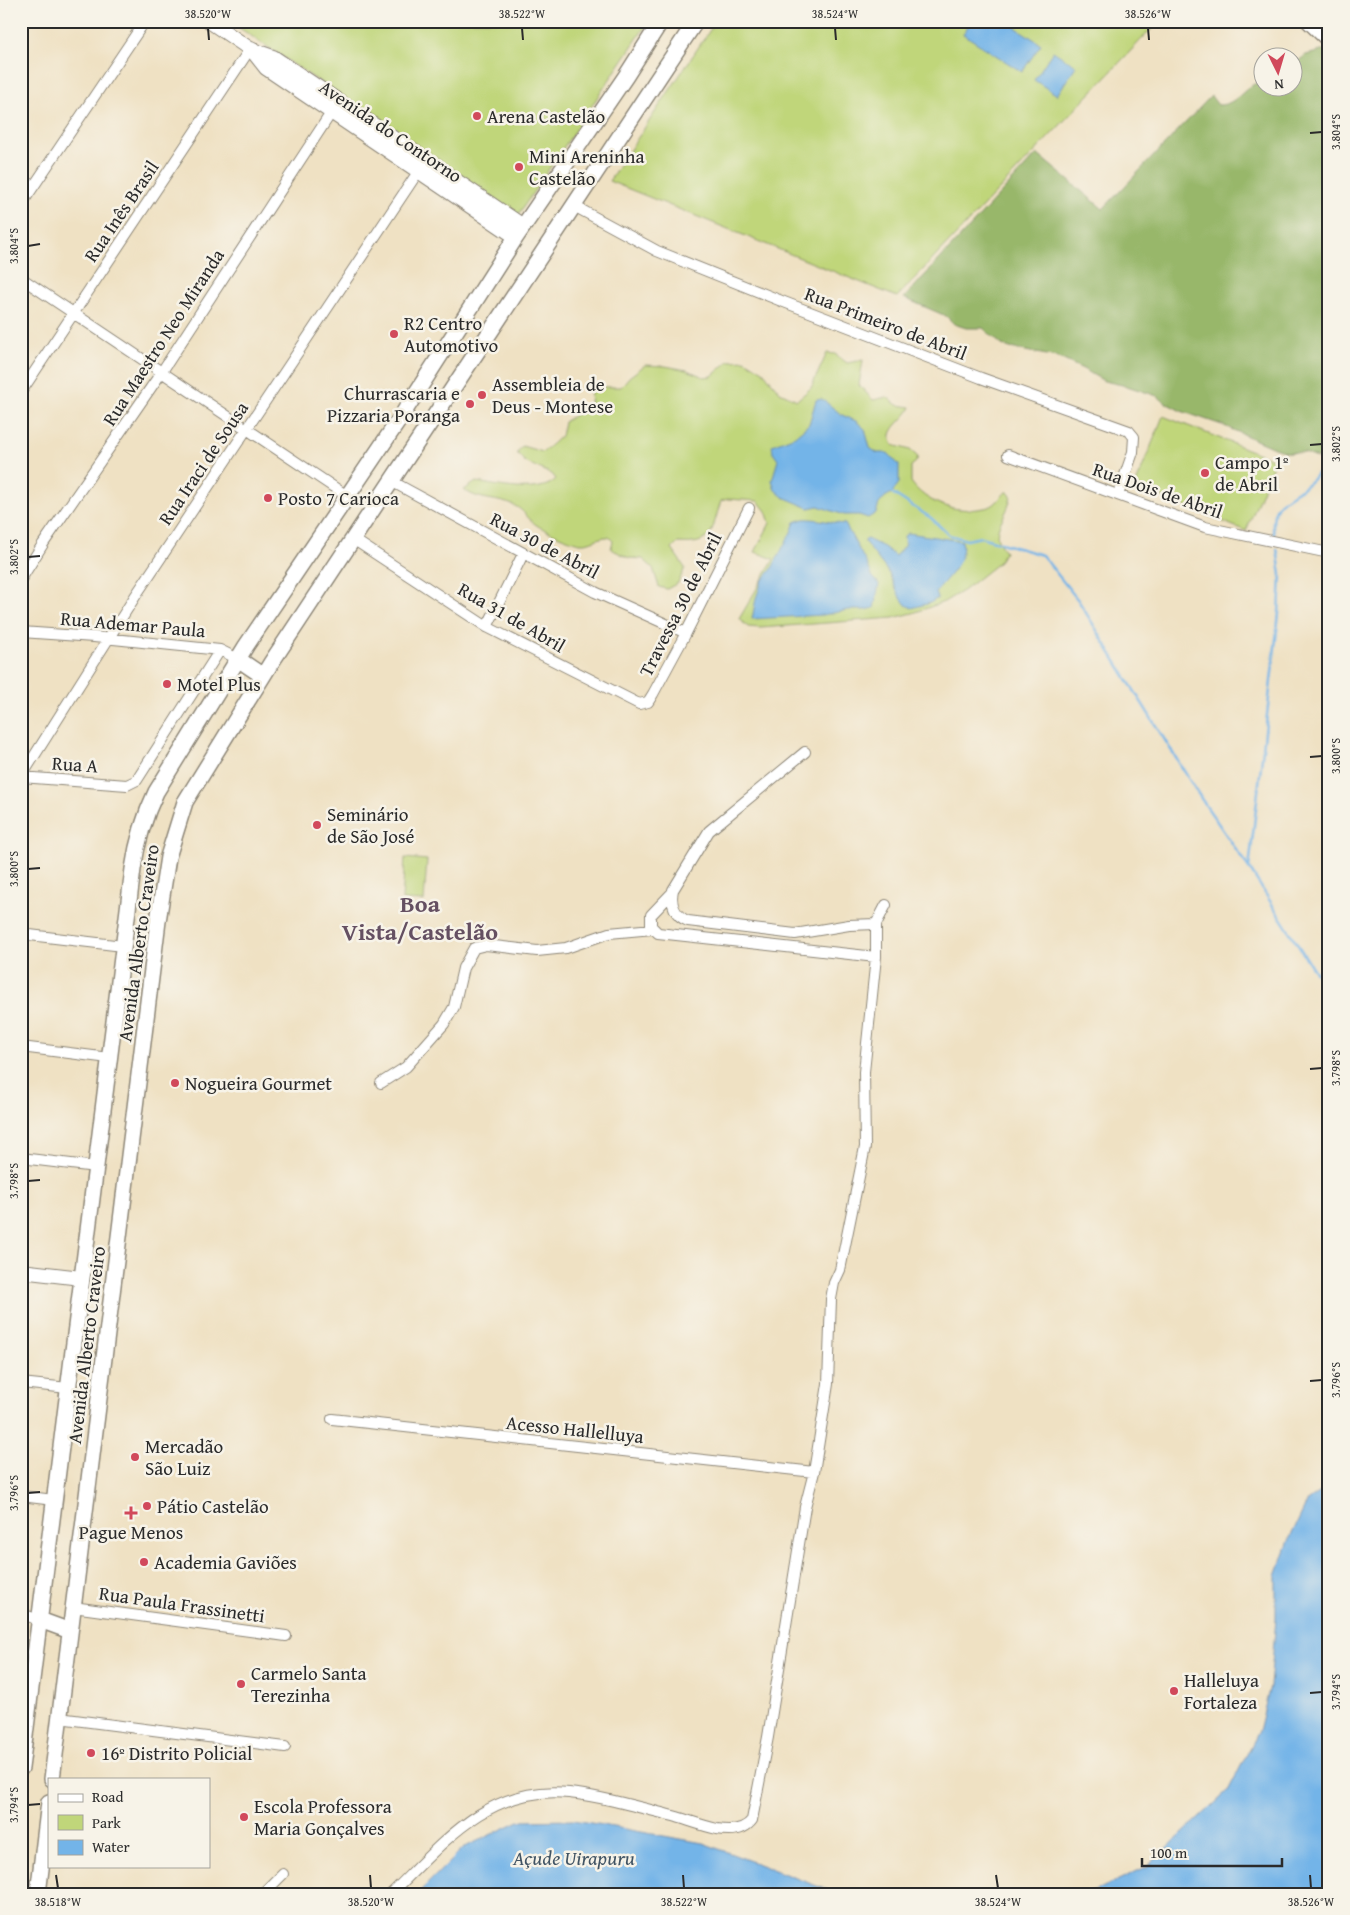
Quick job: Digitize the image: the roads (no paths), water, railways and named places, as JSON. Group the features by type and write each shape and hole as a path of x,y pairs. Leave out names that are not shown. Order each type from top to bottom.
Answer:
{"main road":[{"name":"Avenida Alberto Craveiro","path":"21,1768 24,1730 40,1620 123,946 140,831 156,792 238,659 397,423 519,232 626,76 661,21"},
{"name":"Avenida Alberto Craveiro","path":"52,1778 168,856 185,802 263,676 696,21"},
{"path":"1309,21 1329,40"},
{"path":"1324,21 1329,25"},
{"path":"238,659 263,676"},
{"path":"40,1620 70,1631"},
{"path":"38,1894 48,1810"}],"street":[{"path":"21,205 145,21"},
{"name":"Avenida do Contorno","path":"209,21 250,49 273,58 519,232"},
{"name":"Avenida do Contorno","path":"250,49 266,68 331,113 418,172 519,232"},
{"name":"Rua Inês Brasil","path":"21,392 250,49"},
{"name":"Rua Maestro Neo Miranda","path":"21,579 161,373 331,113"},
{"name":"Rua Iraci de Sousa","path":"21,777 108,638 418,172"},
{"name":"Rua Primeiro de Abril","path":"574,206 658,251 694,266 982,378 1128,431 1134,437 1134,447 1118,495"},
{"path":"21,278 347,496"},
{"name":"Rua Dois de Abril","path":"1008,455 1205,527 1329,553"},
{"name":"Rua 30 de Abril","path":"391,481 595,592 686,633"},
{"name":"Travessa 30 de Abril","path":"633,701 640,704 648,702 686,633 749,508"},
{"name":"Rua 31 de Abril","path":"353,539 487,627 633,701"},
{"path":"487,627 524,554"},
{"name":"Rua Ademar Paula","path":"21,632 108,638 220,650 238,659"},
{"name":"Rua A","path":"21,777 127,785 137,780 220,650"},
{"path":"652,929 650,922 652,912 672,894 691,858 709,831 805,752"},
{"path":"672,894 673,904 678,916 694,922 795,934 849,925 876,924"},
{"path":"391,1894 458,1829 496,1804 532,1792 569,1793 588,1796 644,1808 718,1829 741,1829 748,1826 752,1820 805,1507 814,1472 828,1384 831,1298 834,1283 840,1270 865,1147 864,1072 876,957 876,924 886,905"},
{"path":"381,1083 406,1067 444,1024 454,1007 463,968 474,948 486,944 537,950 566,948 608,933 652,929 658,933 679,936 876,957"},
{"path":"21,934 123,946"},
{"path":"21,1047 109,1058"},
{"path":"21,1158 96,1167"},
{"path":"21,1271 81,1278"},
{"path":"21,1383 68,1388"},
{"name":"Acesso Hallelluya","path":"332,1419 814,1472"},
{"path":"21,1496 54,1500"},
{"name":"Rua Paula Frassinetti","path":"73,1607 286,1636"},
{"path":"21,1614 40,1620"},
{"path":"59,1718 285,1747"},
{"path":"263,1894 283,1874"}],"water":[{"path":"971,21 1006,21 1041,44 1022,72 963,34"},
{"path":"1053,51 1076,66 1057,95 1034,80"},
{"path":"822,399 842,415 856,421 865,429 870,448 877,453 888,453 899,465 899,483 892,493 879,504 876,513 868,518 859,515 844,515 818,506 809,508 783,497 775,490 772,480 778,460 773,453 772,445 795,436 809,424 816,400"},
{"path":"803,519 845,524 872,576 879,584 874,608 848,610 823,615 752,619 762,581 771,570 795,522"},
{"path":"908,533 962,541 963,548 955,569 936,592 938,598 930,603 912,608 906,605 898,594 889,573 864,541 867,539 884,547 895,556 905,545 904,536"},
{"path":"1329,1485 1329,1894 1083,1894 1095,1891 1148,1866 1228,1791 1259,1731 1270,1686 1276,1619 1276,1576 1290,1538 1308,1500"},
{"name":"Açude Uirapuru","path":"574,1820 703,1843 838,1894 417,1894 463,1848 519,1821"}],"waterway":[{"path":"1274,537 1273,524 1277,507 1311,481 1322,464 1329,443"},
{"path":"892,493 931,518 949,535 967,540 981,537 1042,555 1078,600 1202,800 1249,868"},
{"path":"1277,549 1281,575 1279,613 1249,868 1329,994"}],"place":[{"name":"Arena Castelão","path":"477,116"},
{"name":"Mini Areninha Castelão","path":"519,167"},
{"name":"R2 Centro Automotivo","path":"394,334"},
{"name":"Assembleia de Deus - Montese","path":"482,395"},
{"name":"Churrascaria e Pizzaria Poranga","path":"470,404"},
{"name":"Campo 1º de Abril","path":"1205,473"},
{"name":"Posto 7 Carioca","path":"268,498"},
{"name":"Motel Plus","path":"167,684"},
{"name":"Seminário de São José","path":"317,825"},
{"name":"Nogueira Gourmet","path":"175,1083"},
{"name":"Mercadão São Luiz","path":"135,1457"},
{"name":"Pátio Castelão","path":"147,1506"},
{"name":"Pague Menos","path":"131,1513"},
{"name":"Academia Gaviões","path":"144,1562"},
{"name":"Carmelo Santa Terezinha","path":"241,1684"},
{"name":"Halleluya Fortaleza","path":"1174,1691"},
{"name":"16º Distrito Policial","path":"91,1753"},
{"name":"Escola Professora Maria Gonçalves","path":"244,1817"}],"district":[{"name":"Boa Vista/Castelão","path":"420,917"}]}
